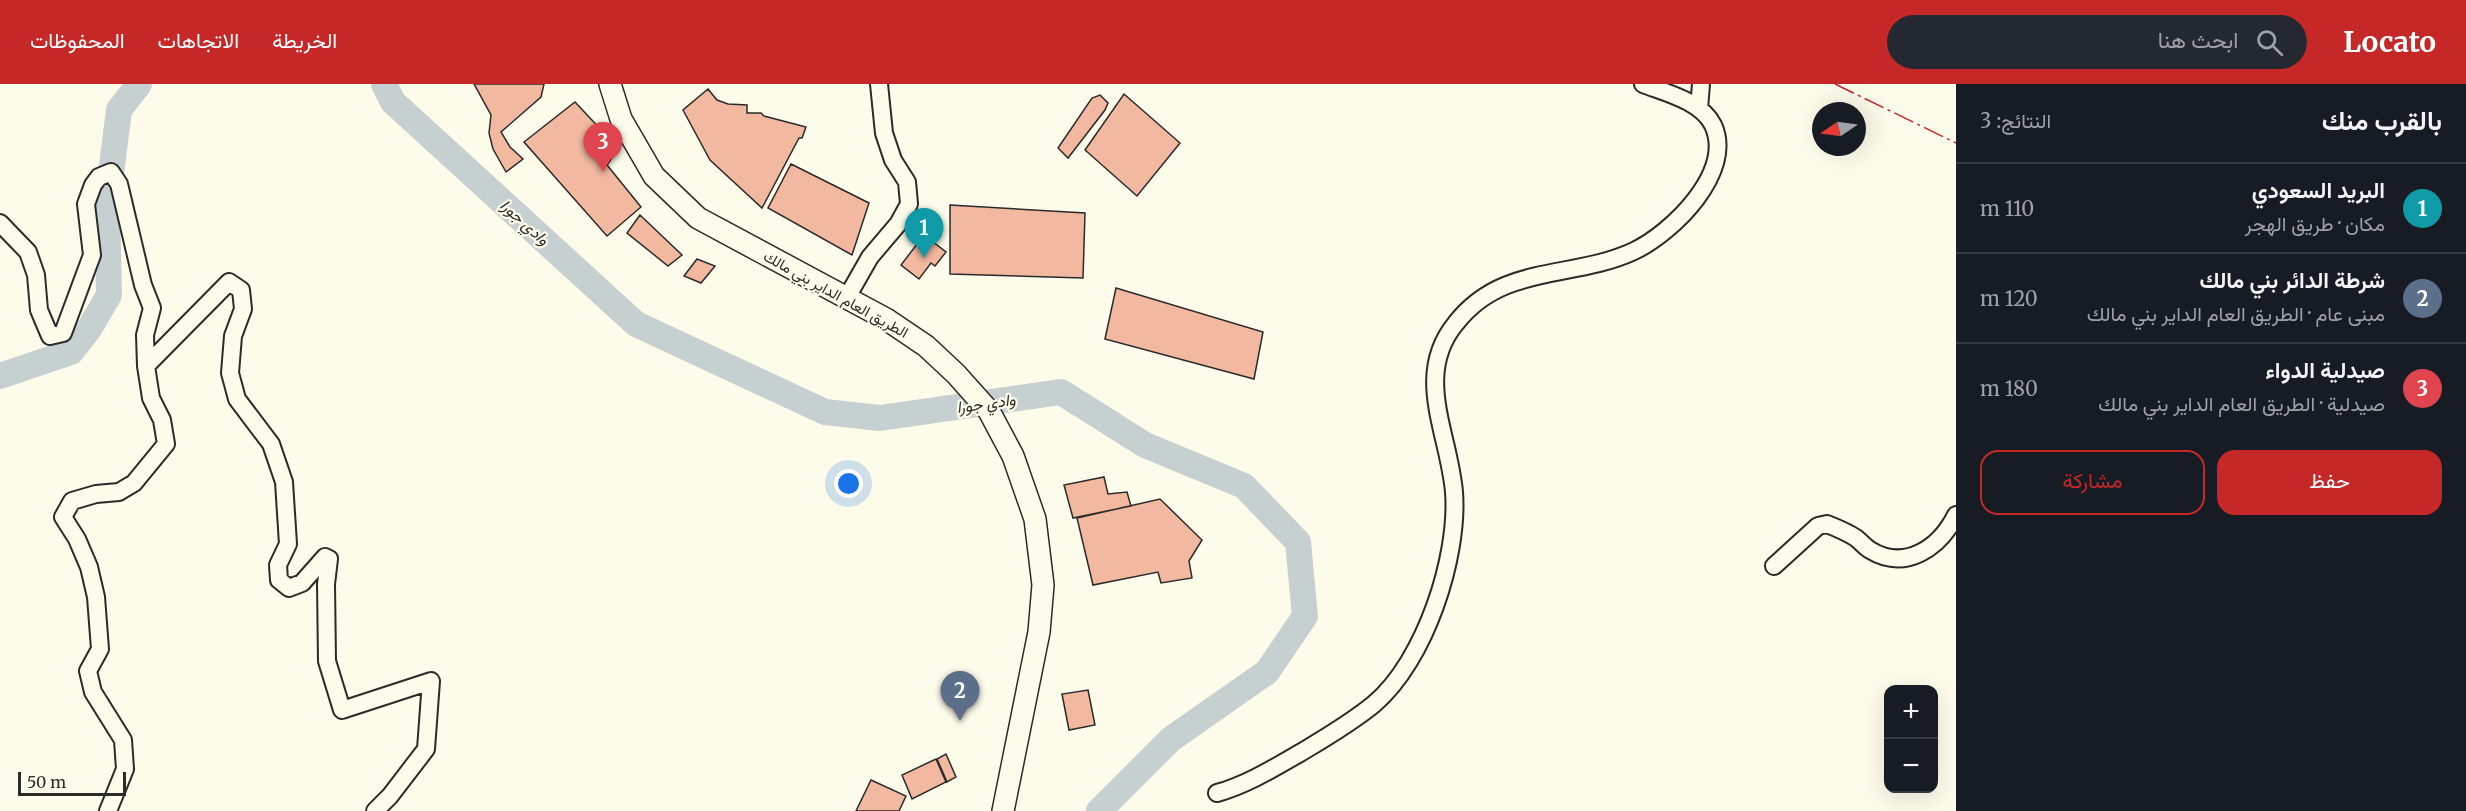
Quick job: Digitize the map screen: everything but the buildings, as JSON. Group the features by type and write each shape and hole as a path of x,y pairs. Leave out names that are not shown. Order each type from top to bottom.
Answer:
{"main road":[{"name":"الطريق العام الداير بني مالك","path":"610,84 621,119 654,176 699,218 886,319 926,346 956,374 989,411 1013,456 1035,519 1043,585 1039,632 1003,811"}],"street":[{"path":"846,298 870,257 898,224 909,204 907,182 893,160 884,133 879,84"},
{"path":"1216,793 1234,788 1279,765 1336,731 1375,703 1399,674 1421,638 1446,577 1450,550 1454,492 1437,406 1434,375 1437,357 1445,338 1473,304 1491,291 1509,283 1632,252 1664,231 1696,198 1717,162 1713,126 1699,109 1671,94 1643,84"},
{"path":"1699,109 1701,84"},
{"path":"0,223 28,252 36,275 39,310 50,336 63,333 92,255 86,204 93,185 99,177 111,172 119,184 143,285 152,308 145,335 146,366 151,398 162,420 166,444 134,483 118,492 96,494 72,501 63,517 77,539 89,567 96,597 100,650 88,671 93,692 123,740 125,769 108,811"},
{"path":"146,366 229,282 241,290 243,309 234,336 230,373 237,399 271,444 284,482 288,544 278,565 279,580 289,588 302,583 325,557 329,559 326,584 327,661 342,710 432,681 426,749 390,796 375,811"},
{"path":"1774,566 1818,526 1827,524 1855,537 1871,551 1903,560 1917,557 1933,545 1949,528 1956,515"}],"waterway":[{"path":"0,376 71,352 89,329 109,295 107,206 119,110 139,84"},
{"name":"وادي جورا","path":"384,84 393,102 636,324 825,412 880,418 1061,392 1145,445 1244,486 1298,542 1305,616 1267,672 1171,739 1099,811"}],"power":[{"path":"1835,84 1956,143"}],"place":[{"name":"صيدلية الدواء","path":"603,172"},
{"name":"البريد السعودي","path":"924,258"},
{"name":"شرطة الدائر بني مالك","path":"960,721"}]}
